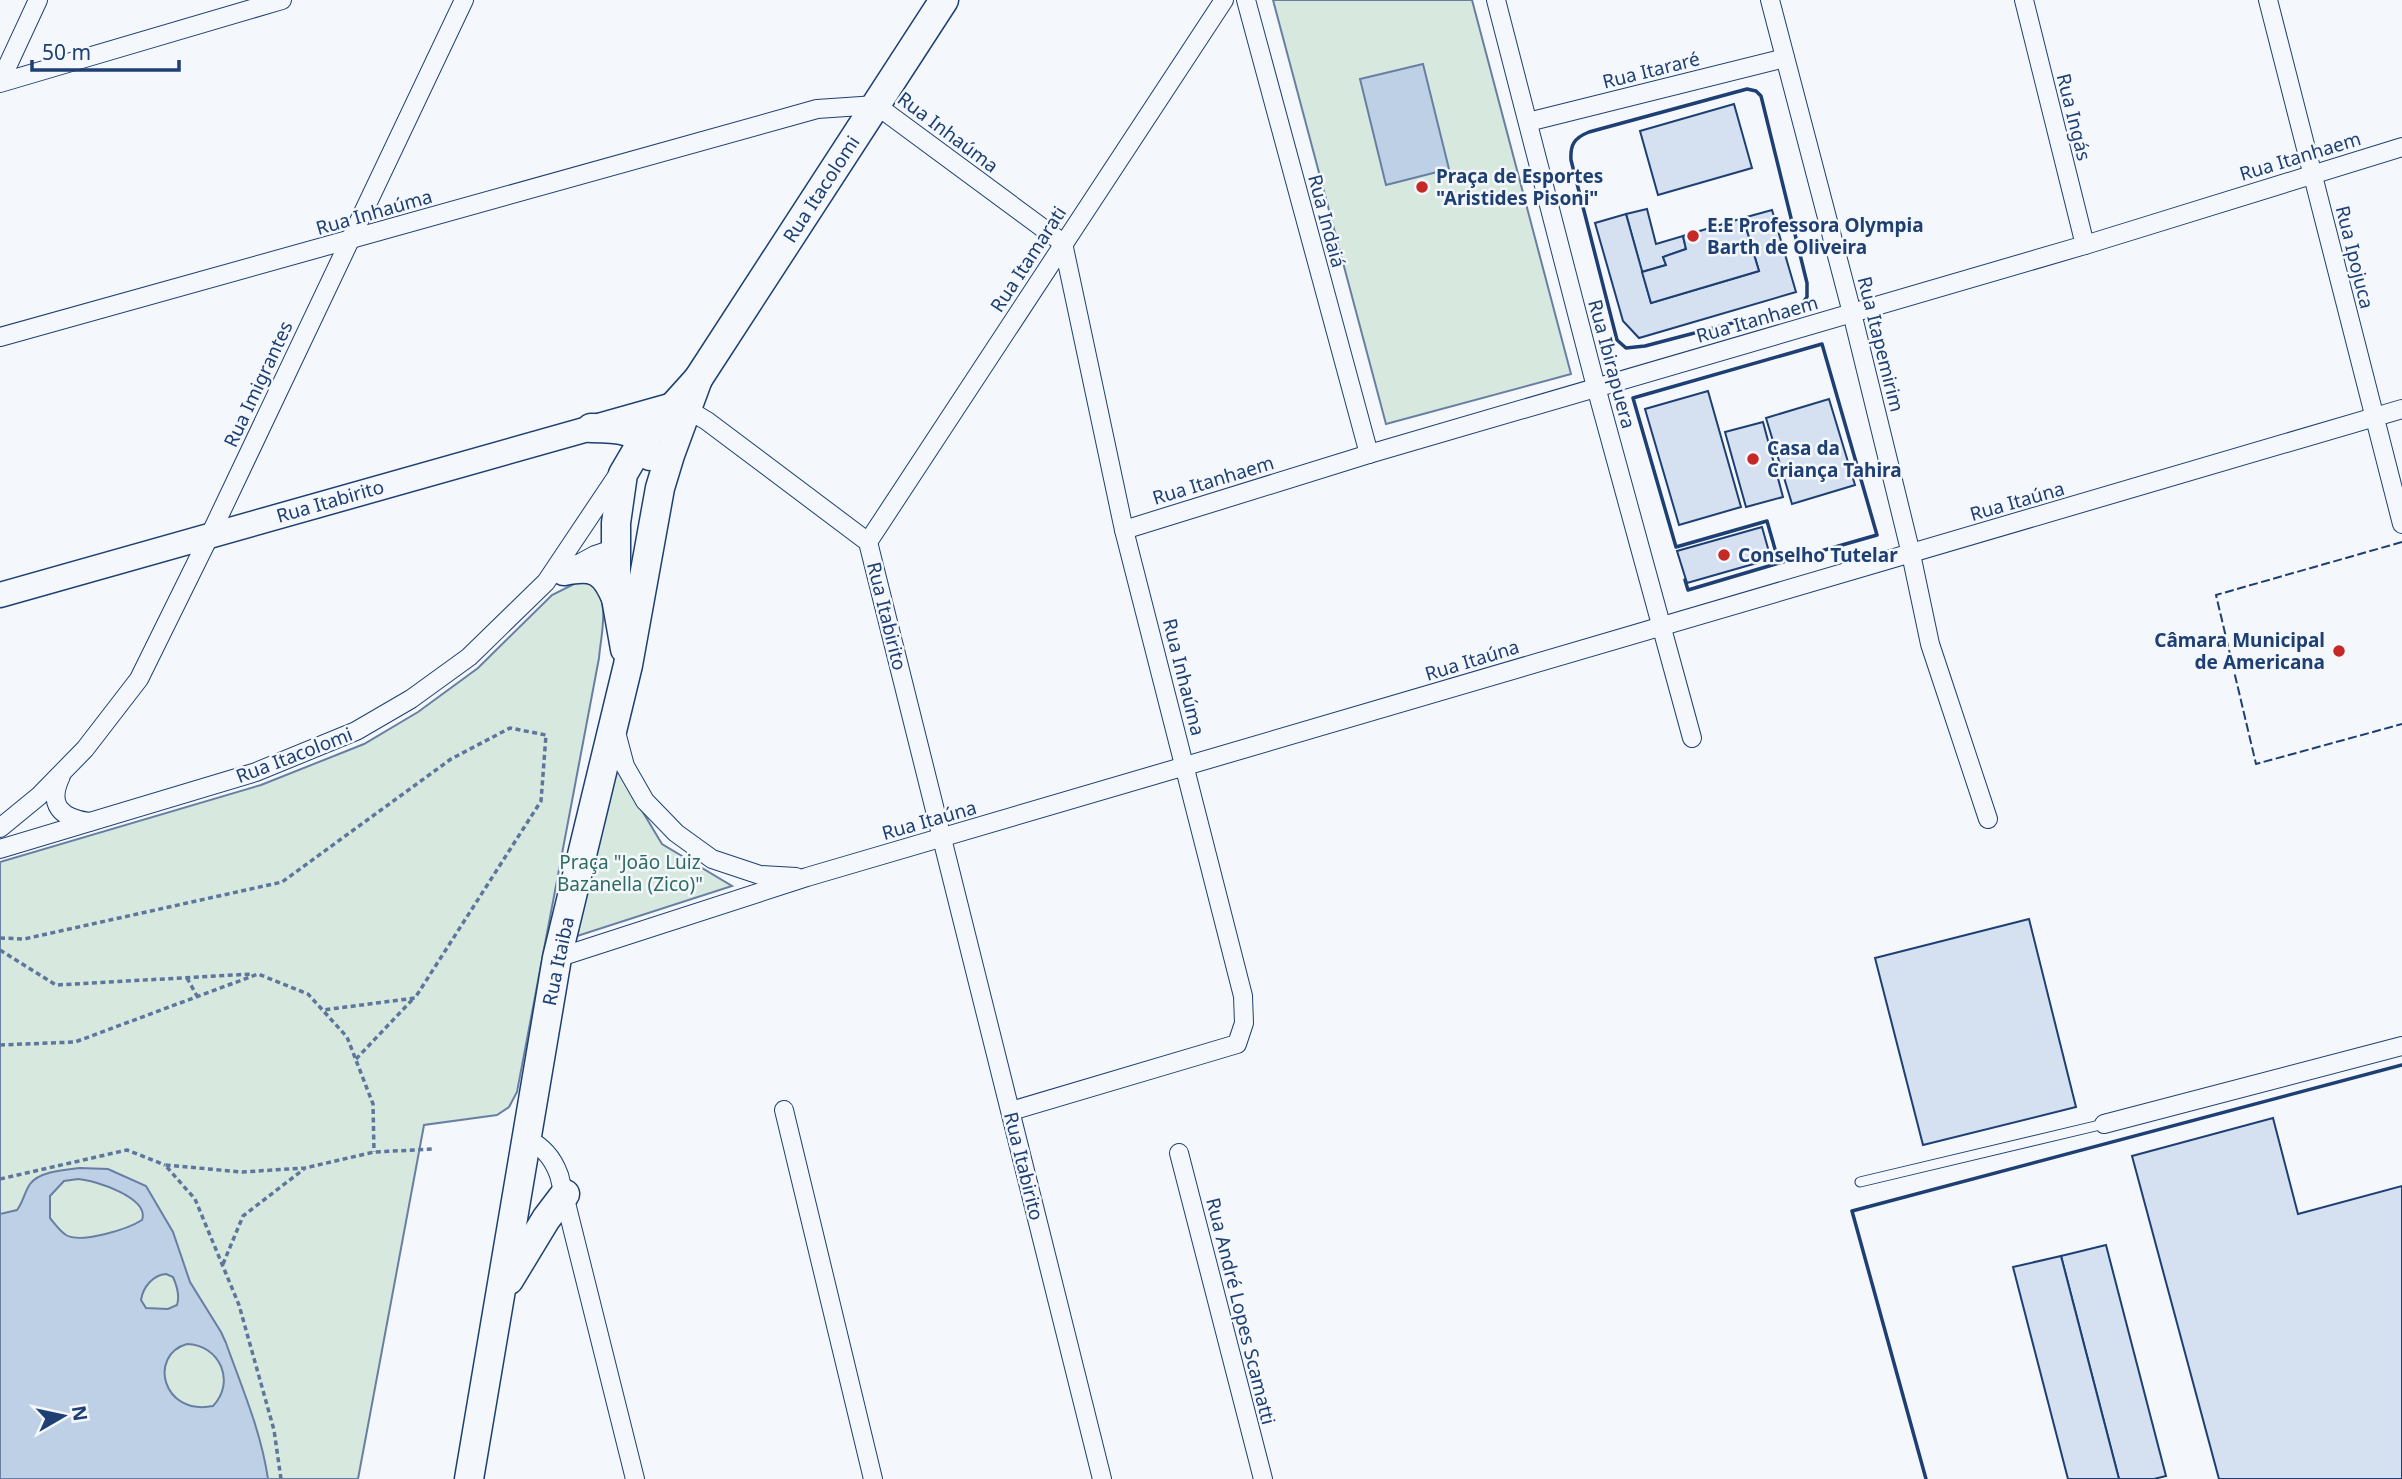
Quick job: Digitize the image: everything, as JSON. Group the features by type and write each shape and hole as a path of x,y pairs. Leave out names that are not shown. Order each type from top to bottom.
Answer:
{"main road":[{"name":"Rua Itacolomi","path":"680,407 944,0"},
{"name":"Rua Itaiba","path":"628,665 616,598 616,523 623,474 640,444 680,407"},
{"name":"Rua Itaiba","path":"468,1474 557,958 628,665 660,488 680,407"},
{"path":"591,428 622,429 649,450 660,488"},
{"path":"616,548 653,528"},
{"path":"555,577 586,568 598,572 608,581 616,598"},
{"path":"499,1298 521,1259 565,1194"}],"street":[{"path":"0,82 38,0"},
{"path":"0,82 282,0"},
{"name":"Rua Imigrantes","path":"0,828 39,796 85,748 139,679 464,0"},
{"name":"Rua Itamarati","path":"869,542 1224,0"},
{"name":"Rua Indaiá","path":"1246,0 1368,454"},
{"name":"Rua Ibirapuera","path":"1496,0 1596,387 1692,738"},
{"name":"Rua Itapemirim","path":"1770,0 1852,313 1911,554 1930,644 1988,819"},
{"name":"Rua Ingás","path":"2024,0 2084,245"},
{"name":"Rua Ipojuca","path":"2268,0 2402,524"},
{"name":"Rua Itararé","path":"1528,122 1785,58"},
{"name":"Rua Inhaúma","path":"0,337 817,109 876,105 1063,243 1124,530 1243,996 1244,1023 1237,1044 1011,1111"},
{"name":"Rua Itanhaem","path":"1124,530 1368,454 2084,245 2402,147"},
{"name":"Rua Itabirito","path":"0,595 591,428 680,407 707,421 869,542 1102,1479"},
{"name":"Rua Itaúna","path":"557,958 807,877 2402,409"},
{"name":"Rua Itacolomi","path":"555,577 640,444"},
{"name":"Rua Itacolomi","path":"0,849 256,772 356,731 411,699 469,657 555,577 595,555 616,548"},
{"path":"614,721 625,766 645,801 676,833 712,859 761,875 807,877"},
{"name":"Rua Imigrantes","path":"64,770 55,788 56,802 62,813 74,820 89,822"},
{"path":"2104,1124 2402,1046"},
{"path":"784,1110 873,1479"},
{"path":"526,1137 545,1150 554,1161 565,1194 635,1479"},
{"name":"Rua André Lopes Scamatti","path":"1179,1153 1262,1479"}],"lane":[{"path":"1860,1182 2104,1124"}],"path":[{"path":"0,938 24,939 282,882 451,759 510,728 546,736 541,801 415,998 356,1059"},
{"path":"0,950 56,985 258,974 308,994 347,1037 373,1104 374,1153"},
{"path":"0,1045 75,1042 258,974"},
{"path":"187,978 197,996"},
{"path":"323,1010 415,998"},
{"path":"0,1179 127,1150 165,1166 242,1172 305,1168 374,1153 434,1149"},
{"path":"165,1166 195,1199 239,1305 274,1430 281,1479"},
{"path":"222,1265 243,1216 305,1168"}],"green space":[{"name":"Praça de Esportes \"Aristides Pisoni\"","path":"1273,0 1472,0 1571,374 1386,424"},
{"path":"578,582 591,582 601,598 603,618 599,658 517,1092 509,1107 497,1115 424,1125 358,1479 0,1479 0,862 261,785 364,744 418,712 478,668 552,595"},
{"name":"Praça \"João Luiz Bazanella (Zico)\"","path":"611,759 662,844 732,886 571,938"}],"water":[{"path":"1423,64 1449,169 1386,185 1360,79"},
{"path":"80,1168 108,1169 146,1186 173,1232 190,1282 226,1343 256,1427 268,1479 0,1479 0,1214 17,1210 28,1187 40,1176","holes":["78,1179 108,1187 130,1198 138,1204 142,1220 93,1237 66,1235 50,1218 50,1196 64,1181","161,1275 173,1277 178,1291 177,1305 168,1309 146,1308 141,1300 144,1291 149,1282","187,1344 199,1346 216,1358 224,1376 220,1396 213,1406 196,1407 182,1402 172,1394 166,1383 165,1371 167,1360 175,1350"]}],"building":[{"path":"1734,104 1752,168 1658,195 1640,131"},
{"path":"1647,209 1656,244 1683,236 1686,249 1663,257 1666,265 1642,272 1626,214"},
{"path":"1772,210 1796,292 1639,338 1623,321 1595,223 1626,214 1651,303 1759,271 1743,218"},
{"path":"1743,218 1759,271 1651,303 1642,272 1666,265 1663,257 1686,249 1683,236"},
{"path":"1708,391 1741,507 1679,525 1645,409"},
{"path":"1829,399 1855,485 1792,504 1766,418"},
{"path":"1763,422 1783,497 1746,507 1725,432"},
{"name":"Conselho Tutelar","path":"1762,527 1771,559 1687,583 1677,551"},
{"path":"2029,919 2076,1107 1923,1145 1875,958"},
{"path":"2273,1118 2298,1214 2402,1186 2402,1479 2219,1479 2132,1156"},
{"path":"2106,1245 2166,1476 2154,1479 2119,1479 2061,1256"},
{"path":"2061,1256 2119,1479 2068,1479 2013,1267"}],"fence":[{"path":"2402,542 2216,595 2256,764 2402,724"}],"wall":[{"path":"1747,89 1756,91 1761,96 1807,283 1807,297 1801,305 1645,346 1626,348 1617,340 1571,160 1572,146 1589,132 1747,89"},
{"path":"1822,344 1877,535 1779,563 1767,521 1676,547 1633,398 1822,344"},
{"path":"1685,580 1688,590 1779,563"},
{"path":"1926,1479 1852,1211 2402,1065"}],"place":[{"name":"Praça de Esportes \"Aristides Pisoni\"","path":"1422,187"},
{"name":"E.E Professora Olympia Barth de Oliveira","path":"1693,236"},
{"name":"Casa da Criança Tahira","path":"1753,459"},
{"name":"Conselho Tutelar","path":"1724,555"},
{"name":"Câmara Municipal de Americana","path":"2339,651"}]}
